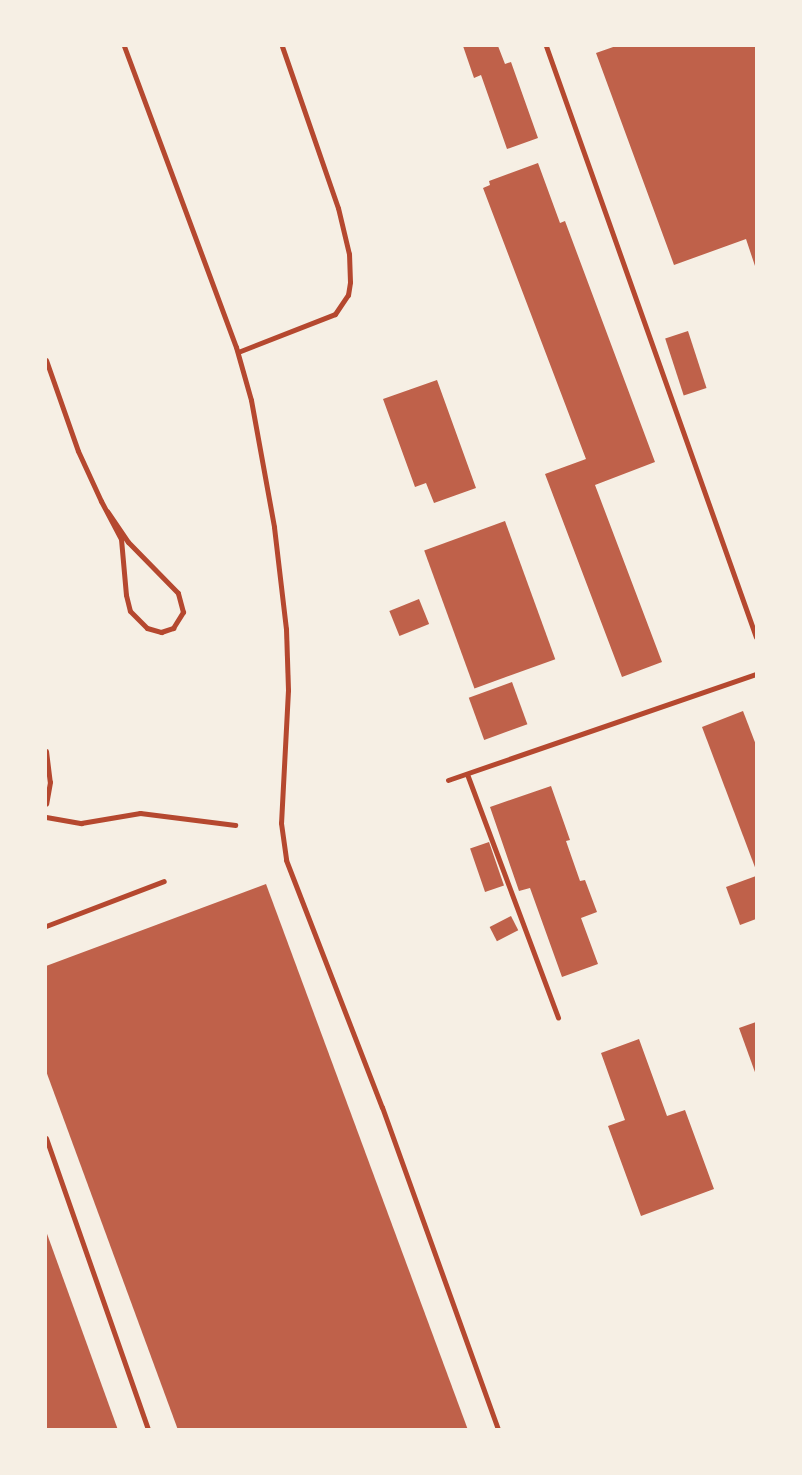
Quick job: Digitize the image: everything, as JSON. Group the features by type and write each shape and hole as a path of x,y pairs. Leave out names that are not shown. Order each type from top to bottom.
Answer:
{"lane":[{"path":"124,46 238,352 251,400 285,609 288,691 281,822 284,851 386,1120 498,1430"},
{"path":"238,352 335,314 348,295 351,282 349,254 338,208 282,46"},
{"path":"546,46 757,637"},
{"path":"46,360 78,451 123,546 126,595 130,611 147,628 161,632 173,628 183,612 178,593 128,542 107,510"},
{"path":"448,780 757,674"},
{"path":"46,751 50,782 46,804"},
{"path":"467,774 558,1018"},
{"path":"46,817 81,822 140,813 235,825"},
{"path":"46,926 164,881"},
{"path":"46,1138 148,1430"}],"building":[{"path":"463,46 498,46 505,64 511,62 538,138 507,149 481,75 474,78"},
{"path":"616,46 756,46 756,269 746,239 674,265 596,53"},
{"path":"538,163 560,223 565,221 655,462 595,485 662,662 622,677 545,474 586,459 483,188 490,185 489,181"},
{"path":"688,331 707,388 684,395 665,338"},
{"path":"437,380 476,488 434,503 426,483 415,487 383,399"},
{"path":"505,521 555,659 474,689 424,550"},
{"path":"419,599 429,624 399,636 389,611"},
{"path":"512,682 527,724 484,740 469,698"},
{"path":"743,711 756,745 756,870 702,727"},
{"path":"551,786 570,840 566,841 580,881 585,880 597,912 581,918 598,964 562,977 530,888 519,891 490,807"},
{"path":"489,842 504,885 485,892 470,849"},
{"path":"756,876 756,919 740,925 726,887"},
{"path":"266,884 468,1430 178,1430 46,1071 46,966"},
{"path":"511,916 518,930 497,941 490,927"},
{"path":"756,1022 756,1075 739,1028"},
{"path":"639,1039 667,1116 685,1110 714,1189 641,1216 608,1126 625,1120 601,1053"},
{"path":"46,1231 118,1430 46,1430"}]}
